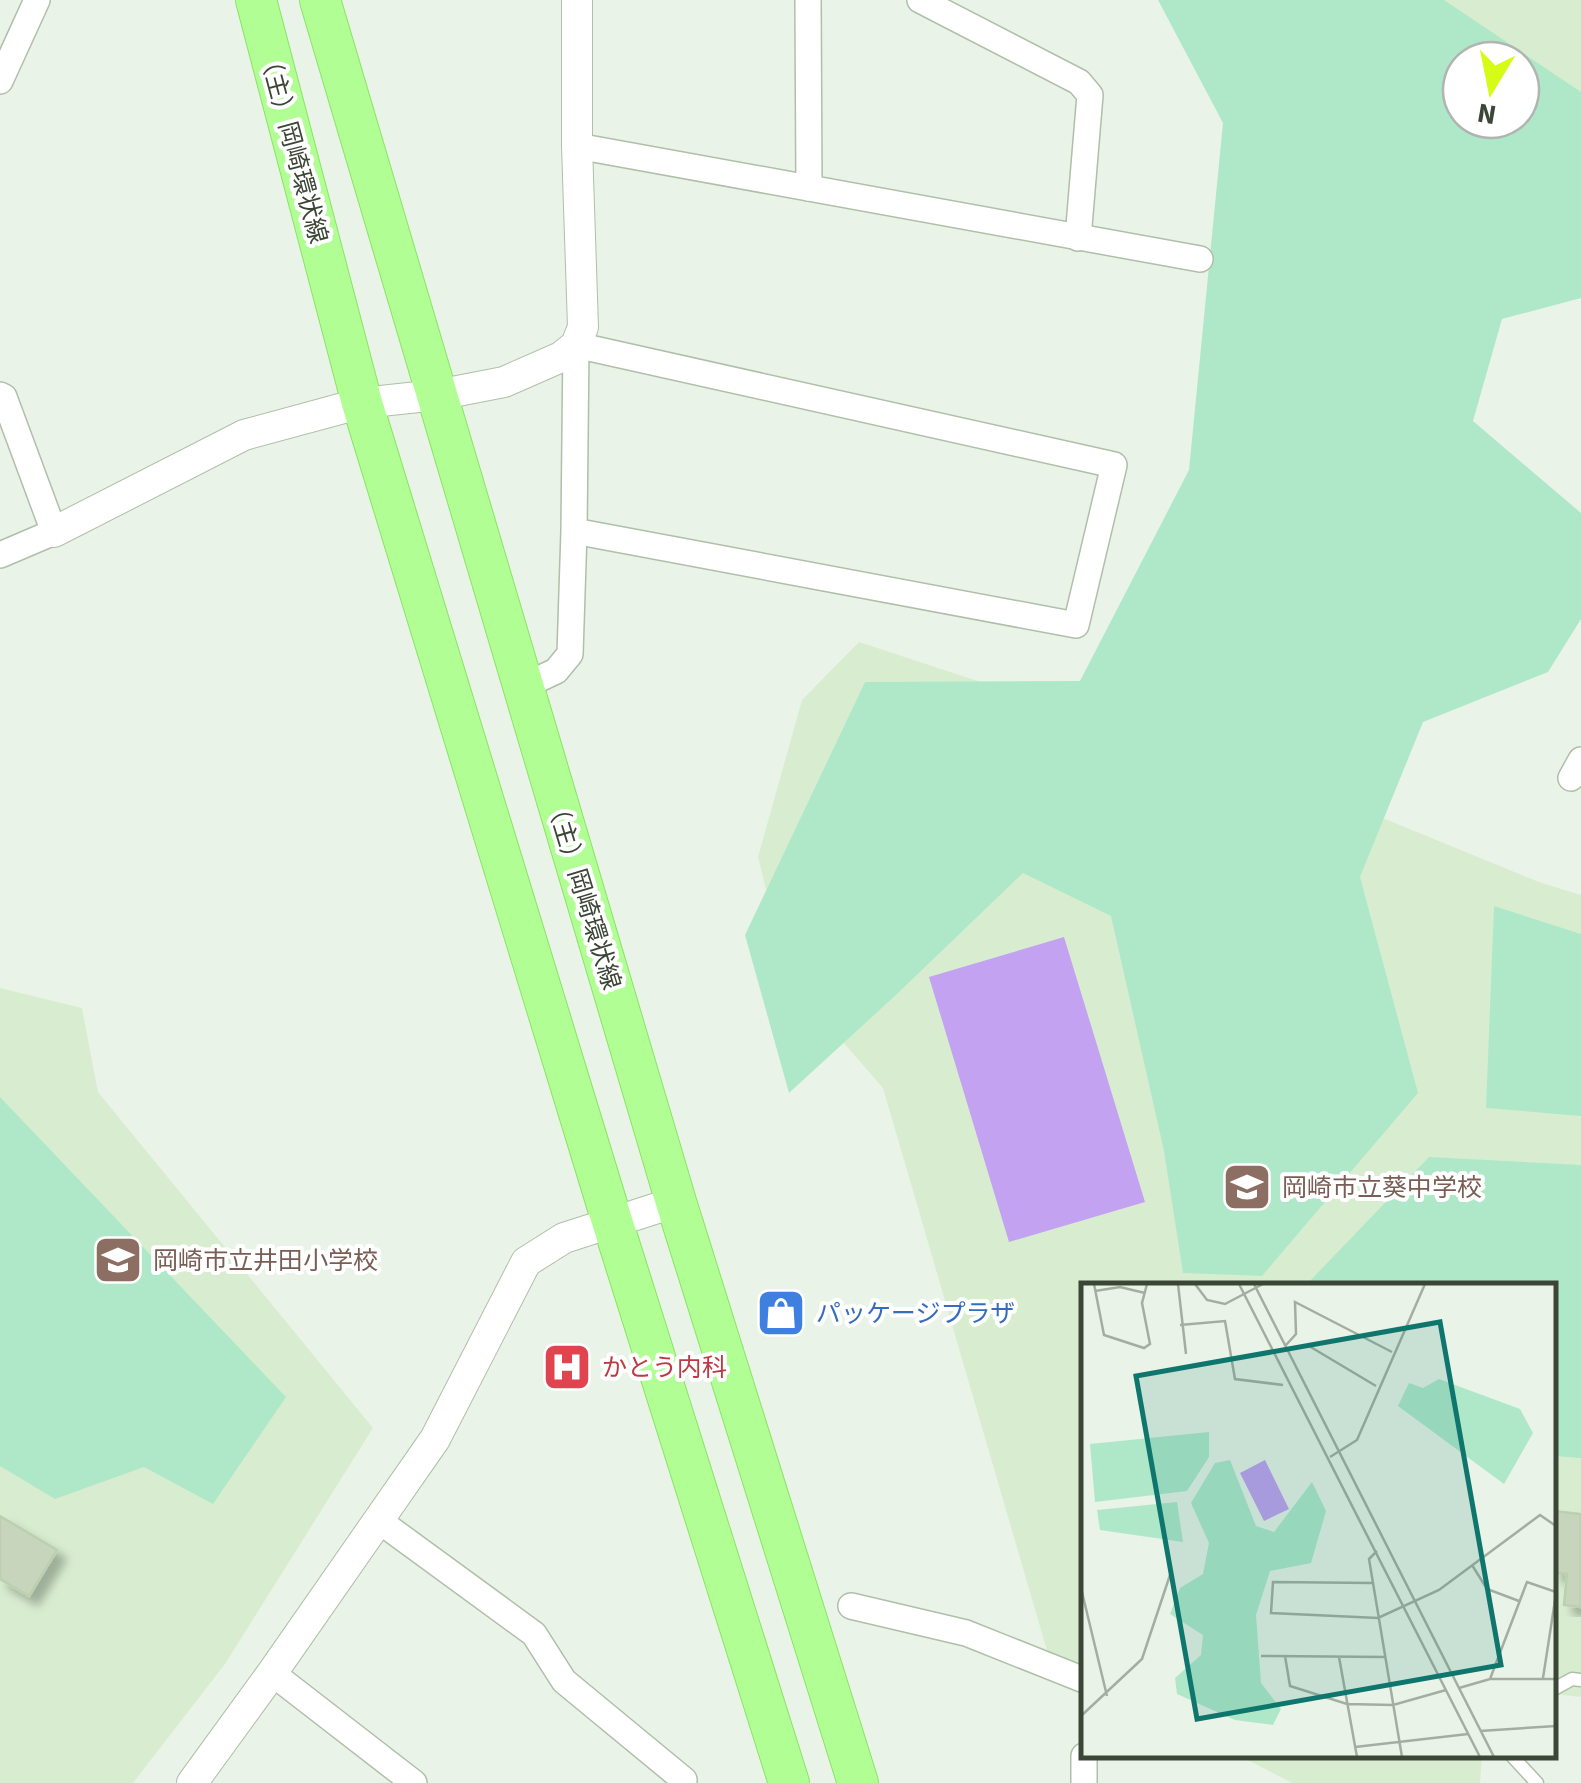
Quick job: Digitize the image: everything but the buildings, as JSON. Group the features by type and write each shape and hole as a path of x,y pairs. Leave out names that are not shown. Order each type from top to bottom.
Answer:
{"main road":[{"name":"（主）岡崎環状線","path":"256,0 362,404 612,1221 790,1783"},
{"name":"（主）岡崎環状線","path":"320,0 676,1202 858,1783"}],"street":[{"path":"0,81 37,0"},
{"path":"522,687 556,671 570,654 576,345 583,328 577,0"},
{"path":"808,0 810,188"},
{"path":"920,0 1079,82 1090,95 1078,238"},
{"path":"578,146 1200,259"},
{"path":"0,555 54,532 244,435 362,404 504,382 561,357 576,345"},
{"path":"574,531 1076,625 1114,465 576,345"},
{"path":"0,395 54,532"},
{"path":"192,1783 435,1439 526,1262 564,1238 676,1202"},
{"path":"378,1520 534,1634 564,1680 684,1780"},
{"path":"851,1606 966,1633 1081,1679"},
{"path":"272,1674 414,1783"}],"lane":[{"path":"1556,1689 1572,1679 1581,1680"},
{"path":"1514,1758 1537,1783"}],"shaded area":[{"path":"1158,0 1444,0 1504,40 1441,40 1441,140 1541,140 1541,65 1581,92 1581,298 1502,319 1473,421 1581,513 1581,619 1548,672 1423,722 1360,877 1418,1093 1262,1276 1183,1273 1164,1151 1111,916 1023,873 789,1093 745,935 865,682 1080,681 1189,470 1223,123"},
{"path":"1250,0 1581,0 1581,132 1541,84 1541,40 1441,40 1441,54"},
{"name":"岡崎市立葵中学校","path":"859,642 1334,798 1539,882 1581,895 1581,1697 1556,1694 1556,1283 1081,1283 1081,1671 1048,1654 883,1088 788,979 758,857 802,700"},
{"path":"1494,906 1581,934 1581,1116 1486,1108"},
{"path":"1064,937 1145,1202 1009,1242 929,977"},
{"name":"岡崎市立井田小学校","path":"0,988 82,1008 98,1092 373,1428 225,1664 133,1783 0,1783"},
{"path":"0,1097 286,1397 213,1504 144,1467 55,1499 0,1466"},
{"path":"1429,1157 1581,1165 1581,1458 1556,1456 1556,1283 1308,1283"},
{"path":"1244,1758 1482,1758 1480,1783 1292,1783"}],"place":[{"name":"岡崎市立葵中学校","path":"1247,1187"},
{"name":"岡崎市立井田小学校","path":"118,1260"},
{"name":"パッケージプラザ","path":"781,1313"},
{"name":"かとう内科","path":"567,1367"}]}
